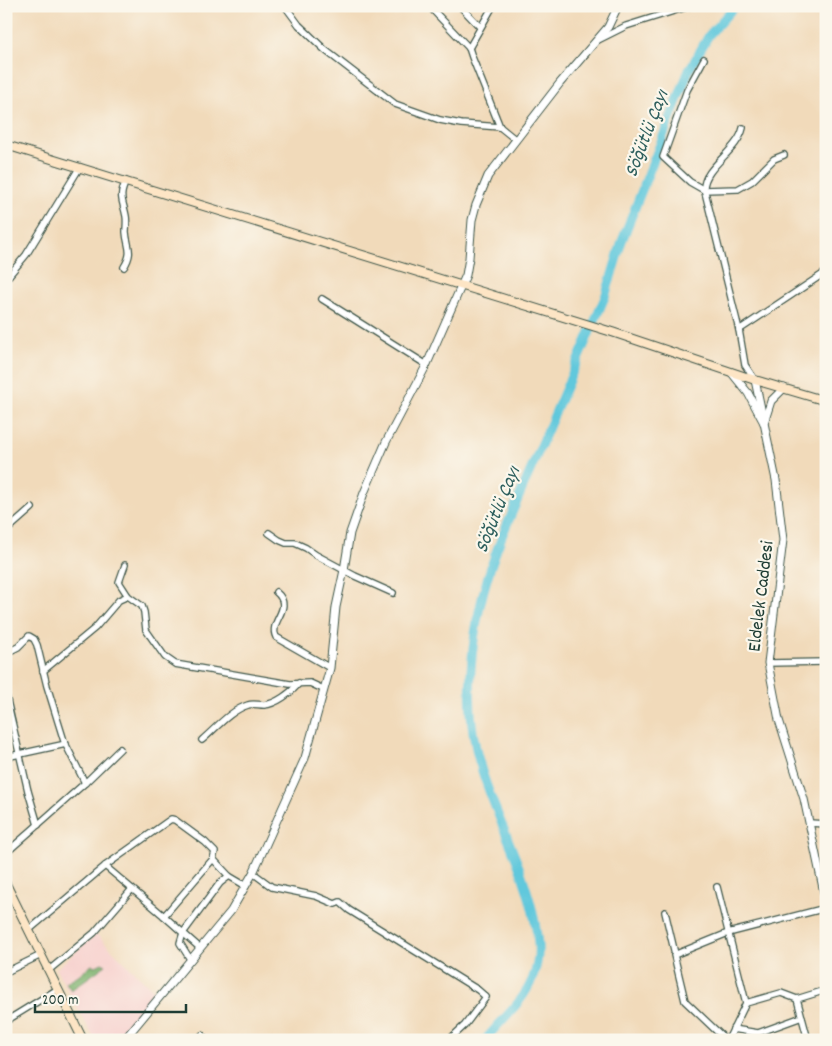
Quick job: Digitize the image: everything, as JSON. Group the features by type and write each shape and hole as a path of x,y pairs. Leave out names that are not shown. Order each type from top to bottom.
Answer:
{"main road":[{"path":"6,145 612,332 755,380 826,401"},
{"path":"6,884 83,1040"}],"street":[{"path":"285,6 299,25 325,50 395,104 440,120 500,127"},
{"path":"428,6 469,48 500,127 516,140"},
{"path":"460,6 480,27"},
{"path":"469,48 493,6"},
{"path":"124,1040 231,911 253,873 305,758 330,668 336,607 350,533 364,493 386,442 427,365 466,275 472,220 488,176 560,83 608,27 618,6"},
{"path":"595,42 626,26 690,6"},
{"path":"704,60 688,90 663,157 690,182 704,190 738,189 752,181 774,159 784,155"},
{"path":"743,128 742,136 710,172 704,185 704,190 746,365 755,380"},
{"path":"6,279 26,255 80,167"},
{"path":"124,267 128,261 130,251 126,233 127,217 121,199 121,192 126,182"},
{"path":"739,330 826,272"},
{"path":"322,299 427,365"},
{"path":"730,371 748,393 764,423"},
{"name":"Eldelek Caddesi","path":"755,380 776,480 783,540 768,663 779,720 804,798 826,902"},
{"path":"764,423 772,401 784,388"},
{"path":"6,531 32,508"},
{"path":"269,533 279,540 295,542 344,570 393,593"},
{"path":"125,565 119,582 128,596 142,606 146,630 165,657 175,664 271,681 310,684 323,689"},
{"path":"276,592 281,597 283,606 274,630 276,637 330,668"},
{"path":"43,671 95,628 119,600 128,596"},
{"path":"6,653 18,647 29,636 34,639 66,744 85,783"},
{"path":"768,663 826,662"},
{"path":"202,740 247,705 270,704 288,693 299,683"},
{"path":"6,696 28,791 38,825"},
{"path":"6,756 66,744"},
{"path":"6,853 85,783 120,749"},
{"path":"29,930 105,866 171,818 205,842 215,852 213,859 164,916"},
{"path":"809,823 826,824"},
{"path":"213,859 230,876 246,886"},
{"path":"105,866 200,948"},
{"path":"253,873 272,887 316,896 335,904 340,902 349,910 478,990 486,997 465,1025 449,1040"},
{"path":"190,959 180,943 183,933 220,883 230,876"},
{"path":"664,912 685,1001 727,1040 746,1003 717,887"},
{"path":"49,970 94,933 132,889"},
{"path":"675,954 728,933 826,908"},
{"path":"6,972 41,955"},
{"path":"6,1021 58,989"},
{"path":"746,1003 781,993 797,999 826,990"},
{"path":"797,999 808,1040"},
{"path":"733,1029 758,1033 802,1017"},
{"path":"758,1033 760,1040"}],"shaded area":[{"path":"96,934 155,992 115,1040 95,1040 56,969"}],"green space":[{"path":"102,963 106,965 71,990 65,981 77,976 92,965 96,966"}],"waterway":[{"name":"Söğütlü Çayı","path":"485,1040 516,1005 529,986 537,963 538,942 531,902 525,883 488,790 475,743 471,713 470,682 477,621 484,590 503,534 605,297 622,241 689,70 709,35 735,6"}]}
